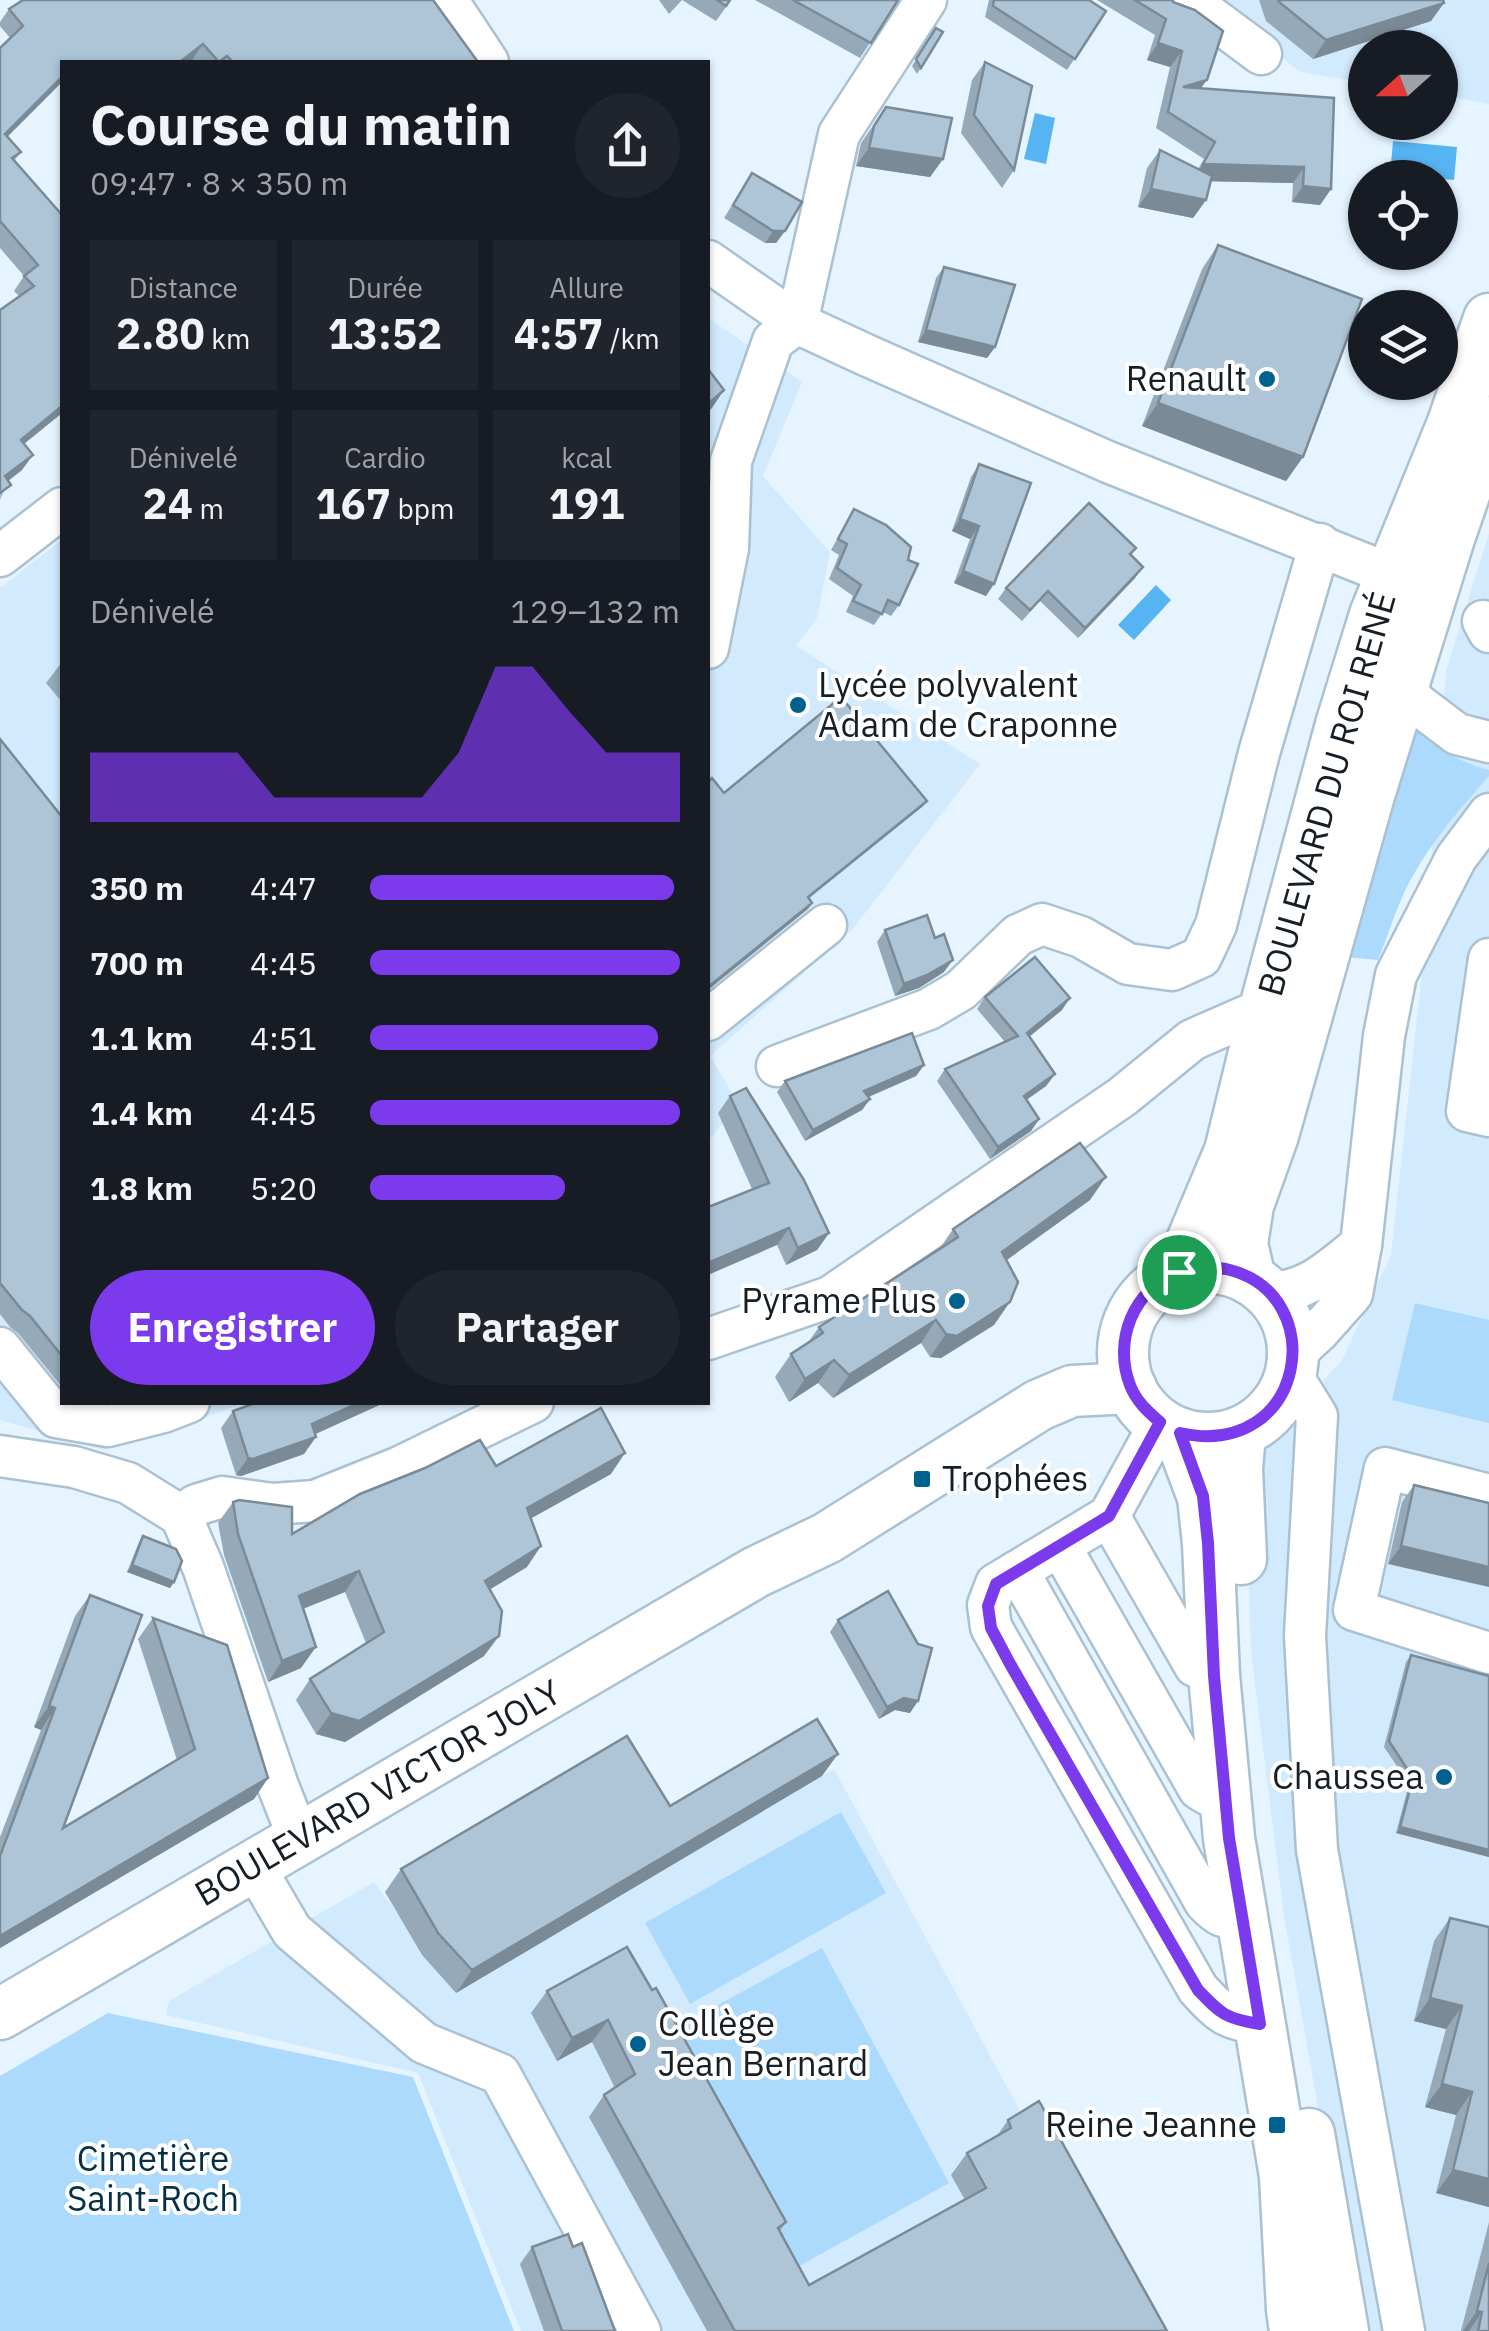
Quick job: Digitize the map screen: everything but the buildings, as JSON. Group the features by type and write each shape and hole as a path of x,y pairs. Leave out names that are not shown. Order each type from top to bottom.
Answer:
{"main road":[{"name":"BOULEVARD DU ROI RENÉ","path":"1179,1272 1230,1151 1341,725 1375,615 1489,319"},
{"name":"BOULEVARD DU ROI RENÉ","path":"1259,1285 1242,1244 1248,1204 1273,1135 1403,684 1489,422"},
{"path":"1149,1396 1200,1437 1240,1432 1263,1418 1280,1398 1292,1364 1291,1332 1282,1310 1259,1285 1227,1270 1203,1268 1179,1272 1159,1283 1142,1299 1130,1319 1149,1396 1203,1496 1229,1838 1285,2176 1295,2331"},
{"name":"BOULEVARD VICTOR JOLY","path":"0,2014 756,1572 808,1511 1025,1378 1066,1366 1149,1396"},
{"path":"1240,1432 1237,1469 1250,1768 1258,1836 1343,2331"}],"street":[{"path":"447,0 487,60"},
{"path":"710,638 728,548 730,461 773,341 798,323 839,134 926,0"},
{"path":"1188,0 1261,54"},
{"path":"710,262 798,323 1108,462 1392,574"},
{"path":"0,556 60,510"},
{"path":"777,1066 929,1009 962,990 1018,935 1042,924 1081,937 1128,964 1172,970 1200,957 1216,925 1259,753 1320,544"},
{"path":"1403,684 1416,704 1457,734 1489,742"},
{"path":"1404,2331 1317,1850 1305,1636 1317,1416 1292,1364 1352,1294 1362,1244 1384,1036 1396,975 1456,858 1489,815"},
{"path":"710,1018 826,925"},
{"path":"1489,959 1467,1111 1489,1116"},
{"path":"710,1338 830,1297 1122,1097 1192,1040 1265,1008"},
{"path":"1259,1285 1285,1293 1312,1283 1362,1244"},
{"path":"0,1348 56,1417 108,1426 181,1405"},
{"path":"1149,1396 1109,1516 996,1584 988,1606 991,1628 1198,1990 1218,2011 1235,2020 1260,2024"},
{"path":"181,1516 196,1504 222,1497 273,1504 315,1501 400,1467 528,1405"},
{"path":"0,1456 74,1467 128,1483 181,1516 204,1567 299,1839"},
{"path":"1489,1496 1384,1468 1354,1610 1489,1653"},
{"path":"1109,1516 1195,1666 1214,1676"},
{"path":"1060,1546 1199,1789 1226,1797"},
{"path":"1018,1571 1205,1902 1224,1918 1243,1918"},
{"path":"254,1866 292,1931 424,2044 500,2074 640,2331"}],"shaded area":[{"path":"1204,0 1489,0 1489,104 1458,98 1458,30 1348,30 1348,80 1301,72"},
{"name":"Lycée polyvalent Adam de Craponne","path":"710,319 802,382 763,476 830,552 817,618 796,646 980,764 852,930 710,1056"},
{"path":"1489,533 1489,2331 1358,2331 1284,1916 1251,1651 1245,1466 1342,1360 1391,1255 1422,972 1446,671"},
{"path":"60,542 60,1405 237,1405 103,1450 0,1420 0,588"},
{"name":"Lycée polyvalent Adam de Craponne","path":"710,1056 739,1104 710,1139"},
{"name":"Collège Jean Bernard","path":"834,1769 1140,2331 521,2331 418,2073 166,2015 169,2001 374,1882 457,1993"}],"green space":[{"path":"1414,724 1448,753 1489,770 1489,776 1422,861 1404,893 1378,960 1345,957"},
{"path":"1415,1303 1489,1320 1489,1423 1392,1400"},
{"path":"841,1812 886,1893 690,2004 645,1923"},
{"path":"822,1948 949,2183 792,2270 661,2036"},
{"name":"Cimetière Saint-Roch","path":"108,2013 413,2077 514,2331 0,2331 0,2076"}],"water":[{"path":"1035,113 1055,118 1046,164 1024,159"},
{"path":"1393,141 1457,147 1456,160 1391,160"},
{"path":"1156,585 1171,600 1134,640 1118,625"}],"place":[{"name":"Renault","path":"1267,379"},
{"name":"Lycée polyvalent Adam de Craponne","path":"798,705"},
{"name":"Pyrame Plus","path":"957,1301"},
{"name":"Trophées","path":"922,1479"},
{"name":"Chaussea","path":"1444,1777"},
{"name":"Collège Jean Bernard","path":"638,2044"},
{"name":"Reine Jeanne","path":"1277,2125"}],"route":[{"path":"1227,1270 1250,1278 1282,1310 1291,1332 1291,1374 1280,1398 1263,1418 1240,1432 1220,1437 1180,1433 1203,1496 1229,1838 1260,2024 1235,2020 1218,2011 1198,1990 1009,1662 991,1628 988,1606 996,1584 1109,1516 1160,1422 1143,1408 1124,1365 1124,1341 1130,1319 1142,1299 1179,1272 1227,1270"}]}
